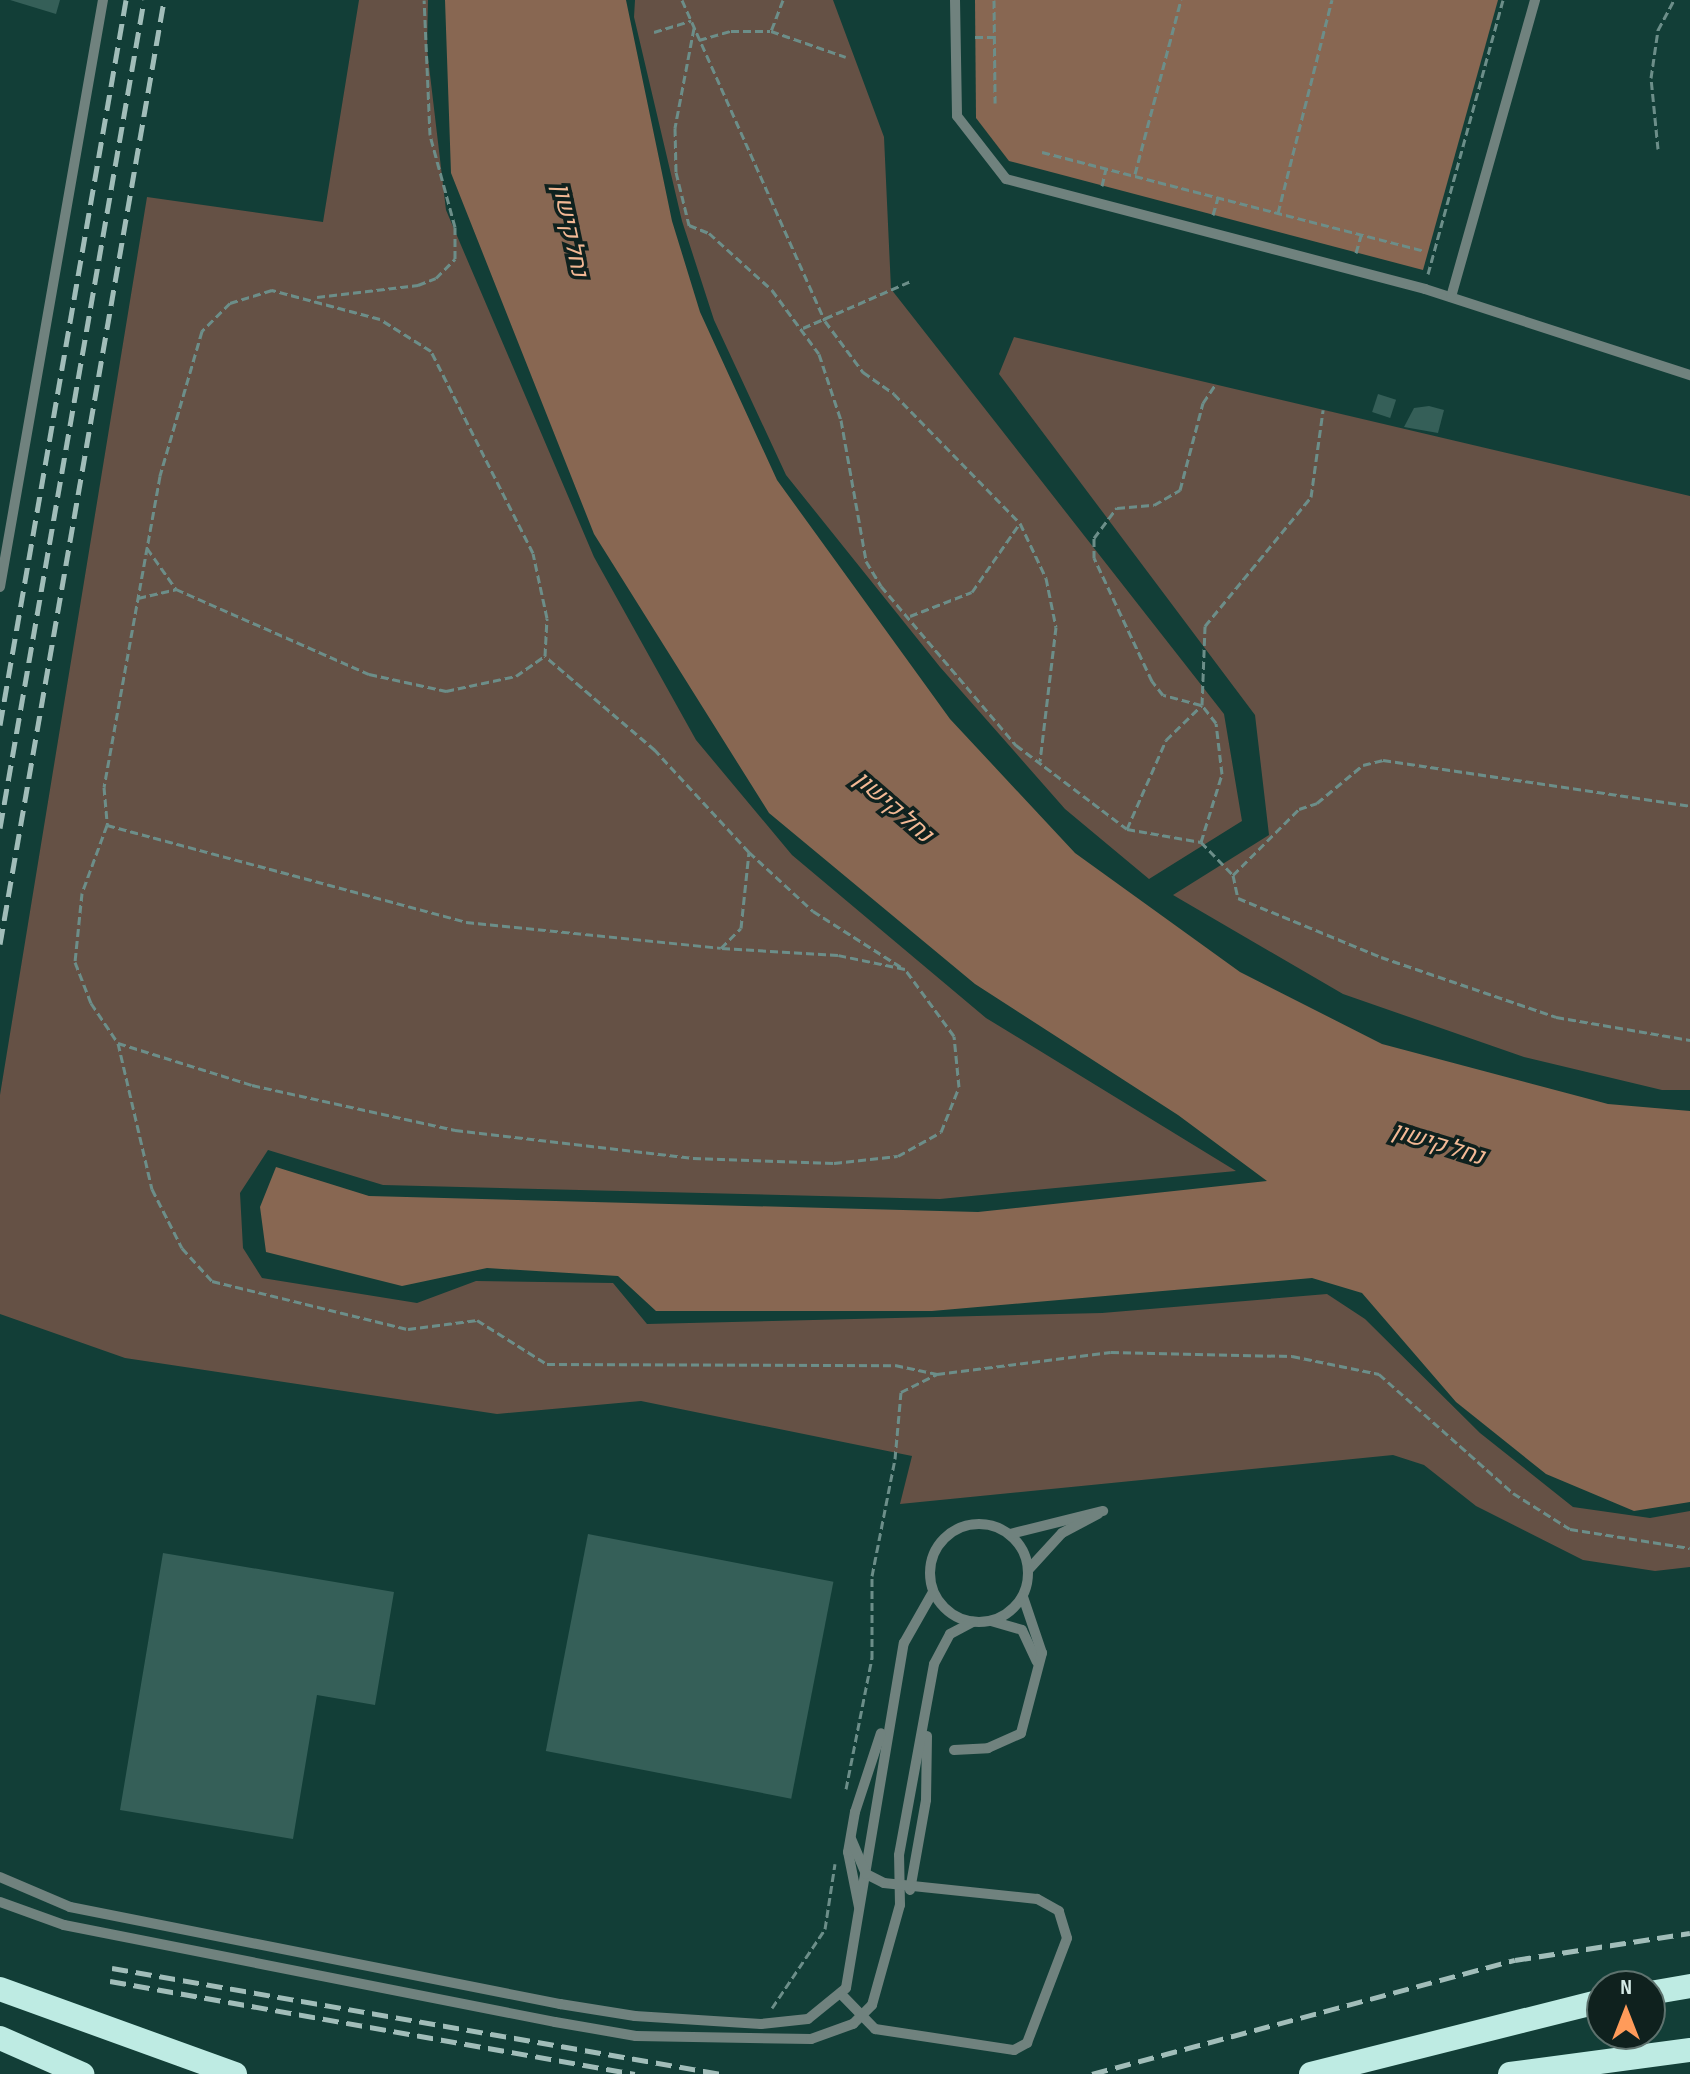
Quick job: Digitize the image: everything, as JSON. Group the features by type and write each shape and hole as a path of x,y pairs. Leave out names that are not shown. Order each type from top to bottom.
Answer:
{"highway":[{"path":"1666,1990 1690,1986"},
{"path":"0,1989 235,2074"},
{"path":"1311,2074 1586,2005"},
{"path":"0,2038 82,2074"},
{"path":"1510,2074 1641,2053 1690,2050"}],"lane":[{"path":"0,587 103,0"},
{"path":"955,0 957,116 1006,179 1451,297 1690,375"},
{"path":"1451,297 1535,0"},
{"path":"0,1877 70,1907 560,2004 635,2016 761,2024 808,2019 841,1994 866,1874 888,1717 904,1643 933,1592 931,1560 949,1533 980,1523 1010,1534 1103,1511 1062,1533 1029,1569 1023,1597 1040,1641 1039,1671 1021,1733 988,1748 954,1750"},
{"path":"1010,1534 1029,1569"},
{"path":"933,1592 949,1612 973,1622"},
{"path":"990,1621 1023,1597"},
{"path":"0,1902 64,1925 636,2036 811,2039 853,2024 872,2005 900,1905 899,1855 934,1664 950,1634 973,1622 990,1621 1022,1630 1036,1652 1039,1671"},
{"path":"900,1905 912,1886 926,1800 927,1701"},
{"path":"860,1909 850,1880 851,1839 888,1717"},
{"path":"851,1839 866,1874"},
{"path":"841,1994 875,2029 1014,2050 1027,2043 1067,1938 1059,1911 1037,1899 912,1886 866,1874"}],"path":[{"path":"314,297 351,297 418,285 436,278 455,259 455,227 430,135 424,0"},
{"path":"682,0 825,321 863,372 894,394 1020,523 1046,578 1056,627 1040,761"},
{"path":"771,31 783,0"},
{"path":"994,0 995,103"},
{"path":"1135,175 1181,0"},
{"path":"1278,213 1332,0"},
{"path":"1412,273 1428,277 1503,0"},
{"path":"1658,149 1651,78 1658,30 1674,0"},
{"path":"654,32 691,21"},
{"path":"694,28 675,128 682,206 689,225 709,233 772,290 803,328 831,381 866,561 881,586 910,616 1016,745 1127,829 1201,842 1233,875 1238,898 1381,957 1556,1017 1690,1040"},
{"path":"970,30 970,44"},
{"path":"699,40 731,31 771,31 846,57"},
{"path":"975,37 994,37"},
{"path":"1042,152 1424,251"},
{"path":"1102,186 1106,168"},
{"path":"1097,188 1112,192"},
{"path":"1201,216 1214,218 1218,197"},
{"path":"1356,253 1361,235"},
{"path":"1351,257 1366,261"},
{"path":"803,328 911,281"},
{"path":"545,656 547,618 533,553 431,351 380,319 314,297 272,290 230,303 202,331 160,476 104,787 107,825 82,893 75,962 91,1003 118,1043 152,1189 182,1248 212,1281 408,1329 477,1320 547,1364 895,1365 937,1374"},
{"path":"1201,842 1222,774 1216,723 1202,705 1163,695 1152,681 1094,558 1094,538 1117,508 1154,505 1180,490 1203,403 1216,384"},
{"path":"1127,829 1166,740 1202,705 1205,626 1311,497 1323,410"},
{"path":"910,616 972,592 1020,523"},
{"path":"147,548 176,589 369,674 446,691 516,676 545,656"},
{"path":"138,598 176,589"},
{"path":"118,1043 252,1085 455,1130 693,1158 834,1163 898,1156 941,1132 959,1087 954,1036 905,969 813,911 749,852 655,750 545,656"},
{"path":"1233,875 1299,809 1317,803 1363,765 1383,760 1690,806"},
{"path":"107,825 466,922 721,948 838,955 905,969"},
{"path":"721,948 741,928 749,852"},
{"path":"845,1796 872,1658 872,1576 895,1459 901,1392 937,1374 1063,1357 1180,1352 1292,1356 1379,1374 1513,1493 1570,1529 1690,1548"},
{"path":"761,2024 825,1929 836,1855"}],"shaded area":[{"path":"359,0 428,0 427,49 446,210 594,557 696,740 792,855 986,1018 1236,1171 940,1199 383,1185 268,1150 240,1193 243,1248 262,1278 417,1303 476,1281 613,1283 647,1324 1102,1313 1327,1294 1365,1319 1480,1433 1573,1507 1650,1518 1690,1511 1690,1567 1655,1571 1583,1560 1476,1506 1424,1465 1393,1455 900,1504 912,1456 641,1401 497,1414 125,1358 0,1314 0,1095 147,197 323,222"},
{"path":"635,0 833,0 884,137 891,289 1224,714 1242,821 1149,879 1065,809 940,667 786,475 714,320 682,221 634,17"},
{"path":"1014,337 1690,496 1690,1090 1662,1090 1524,1057 1343,994 1173,895 1269,835 1255,715 999,374"}],"water":[{"name":"נחל קישון","path":"445,0 626,0 672,221 700,312 777,480 950,719 1075,853 1240,972 1382,1044 1608,1104 1690,1111 1690,1502 1634,1511 1546,1474 1456,1402 1362,1293 1312,1278 932,1311 656,1311 618,1276 487,1268 402,1286 266,1252 260,1207 276,1167 369,1196 978,1212 1267,1181 1178,1115 975,984 769,813 594,534 451,173"},
{"path":"975,0 1498,0 1423,270 1009,161 976,118"}],"building":[{"path":"10,0 60,0 56,14"},
{"path":"1378,394 1396,400 1390,418 1372,412"},
{"path":"1429,406 1444,410 1438,433 1404,427 1414,408"},
{"path":"588,1534 833,1582 791,1799 546,1751"},
{"path":"163,1553 394,1592 375,1705 317,1695 293,1839 120,1810"}],"railway":[{"path":"0,725 126,0"},
{"path":"0,828 144,0"},
{"path":"0,944 164,0"},
{"path":"1092,2074 1515,1960 1690,1933"},
{"path":"112,1968 721,2074"},
{"path":"110,1981 635,2074"}]}
